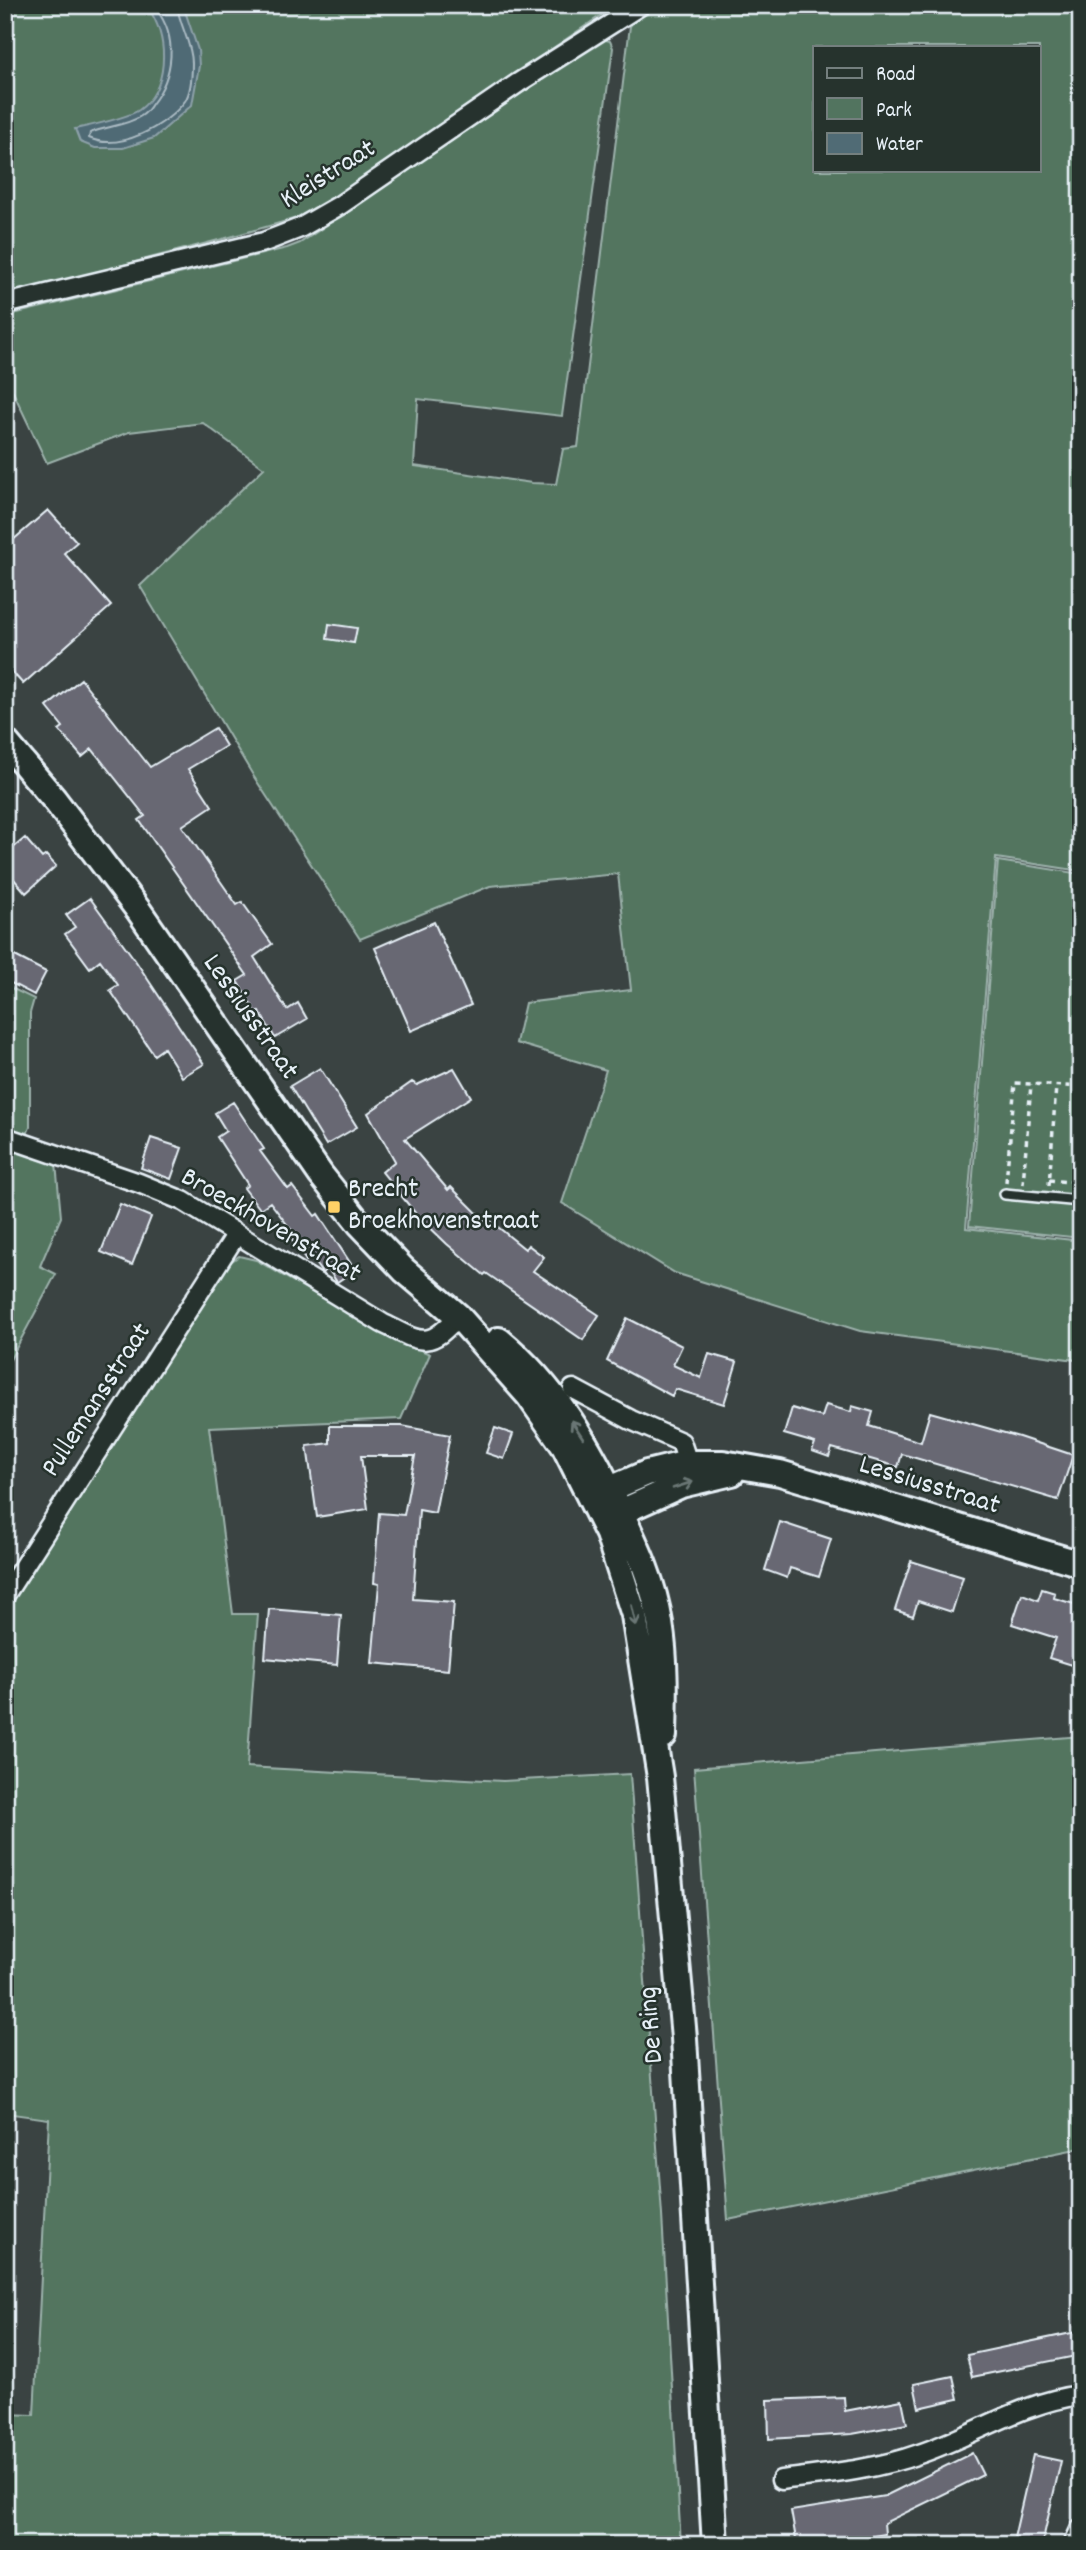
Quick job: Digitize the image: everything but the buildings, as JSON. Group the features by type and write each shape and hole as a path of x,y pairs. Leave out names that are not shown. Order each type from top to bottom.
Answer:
{"main road":[{"name":"Lessiusstraat","path":"5,741 54,799 139,911 321,1175 360,1224 404,1270 458,1316 502,1342 535,1373 586,1443 610,1503"},
{"name":"Lessiusstraat","path":"610,1503 647,1473 688,1463 723,1463 780,1473 1081,1564"},
{"name":"Lessiusstraat","path":"610,1503 717,1475 760,1469"},
{"name":"De Ring","path":"610,1503 615,1551 634,1615 660,1777 684,2038 715,2545"},
{"path":"610,1503 645,1562 654,1594 664,1658 665,1699 660,1777"}],"street":[{"name":"Kleistraat","path":"5,303 264,242 300,228 340,205 518,83 641,5"},
{"name":"Broeckhovenstraat","path":"5,1137 183,1201 382,1323 414,1339 432,1339 444,1333 458,1316"},
{"name":"Pullemansstraat","path":"5,1595 236,1235"},
{"path":"573,1389 631,1420 681,1442 688,1463"},
{"path":"781,2480 878,2467 922,2454 1011,2413 1081,2395"},
{"path":"1073,2545 1081,2528"}],"lane":[{"path":"1005,1194 1081,1201"}],"path":[{"path":"1005,1194 1014,1083 1081,1087"},
{"path":"1023,1196 1031,1084"},
{"path":"1048,1199 1056,1086"},
{"path":"1049,1180 1081,1183"}],"green space":[{"path":"5,5 616,5 318,209 297,218 230,237 5,296"},
{"path":"658,5 1081,5 1081,871 996,858 966,1228 1081,1241 1076,1360 860,1331 675,1273 562,1203 606,1070 516,1043 525,1003 631,990 618,874 490,886 360,939 254,777 140,586 264,468 203,423 129,432 47,463 5,375 5,316 300,243 602,39 610,41 613,48 562,416 418,399 414,466 556,484 563,449 578,447 630,26 640,15"},
{"path":"998,861 1081,874 1081,1238 969,1226"},
{"path":"5,985 34,999 30,1013 30,1127 26,1137 5,1130"},
{"path":"5,1147 56,1163 61,1217 40,1266 56,1274 5,1369"},
{"path":"239,1256 256,1260 386,1335 430,1354 401,1419 209,1427 233,1614 258,1614 247,1767 503,1781 630,1774 662,2215 681,2545 5,2545 5,2414 34,2415 49,2119 5,2113 5,1608 222,1268"},
{"path":"1081,1736 1081,2148 728,2220 694,1768"}],"water":[{"path":"76,5 183,5 198,50 199,66 192,105 154,138 123,148 95,148 80,142 75,129 126,116 149,101 161,77 163,51 152,14"}],"place":[{"name":"Brecht Broekhovenstraat","path":"334,1207"}]}
